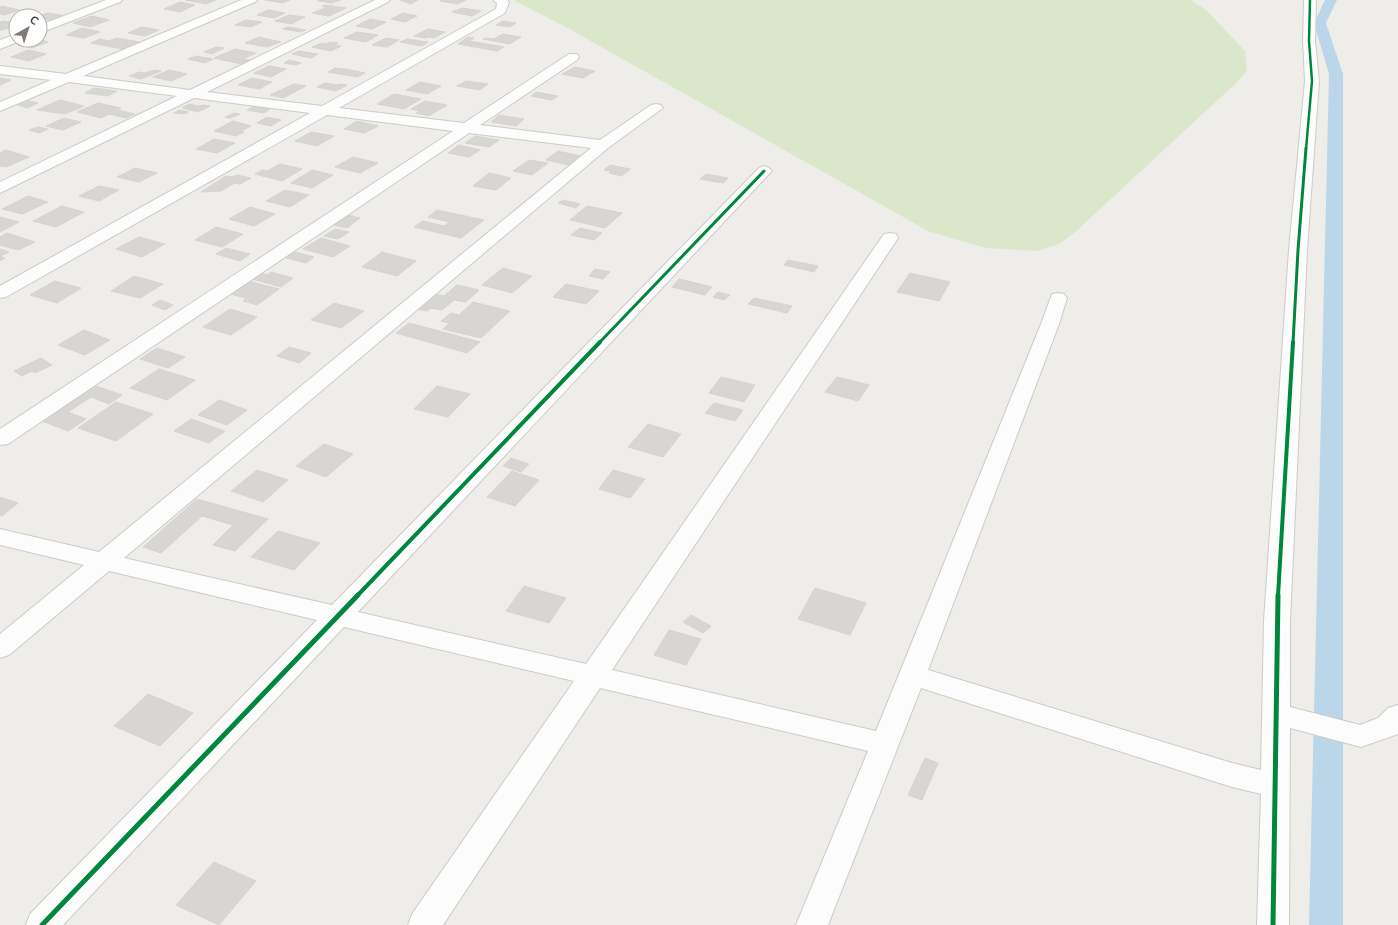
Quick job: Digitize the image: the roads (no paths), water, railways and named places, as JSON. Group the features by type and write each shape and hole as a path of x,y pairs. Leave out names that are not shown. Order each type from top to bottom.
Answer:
{"street":[{"path":"48,26 116,0"},
{"path":"0,107 250,0"},
{"path":"0,188 384,0"},
{"path":"0,293 501,11 503,2 499,0"},
{"path":"1273,925 1277,621 1298,250 1312,81 1309,42 1310,0"},
{"path":"0,439 573,57"},
{"path":"0,70 603,145"},
{"path":"0,648 603,145 656,108"},
{"path":"42,925 764,171"},
{"path":"424,925 890,238"},
{"path":"812,925 885,744 1047,331 1058,298"},
{"path":"0,537 885,744"},
{"path":"912,675 1232,776 1276,786"},
{"path":"1276,713 1361,736 1388,726 1398,716"}],"waterway":[{"path":"1326,925 1336,74 1320,23 1331,0"}]}
